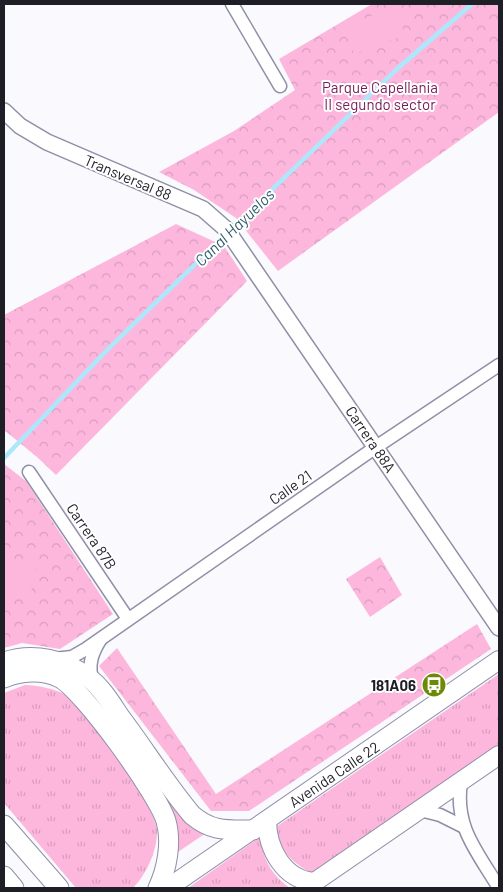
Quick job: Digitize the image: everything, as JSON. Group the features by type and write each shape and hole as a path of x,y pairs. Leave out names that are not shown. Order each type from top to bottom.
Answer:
{"main road":[{"path":"4,662 35,657 51,660 65,664 92,680 192,814 204,825 214,829 260,825 267,835 279,862 296,877 311,885 499,755"},
{"name":"Avenida Calle 22","path":"168,888 499,660"},
{"path":"4,678 24,673 41,673 59,677 76,689 104,725 166,820 168,842 166,863 158,888"},
{"path":"4,825 59,888"},
{"path":"4,876 14,888"}],"street":[{"path":"232,4 280,86"},
{"name":"Transversal 88","path":"4,112 20,126 47,142 203,209 227,230 242,250"},
{"name":"Carrera 88A","path":"242,250 499,628"},
{"name":"Calle 21","path":"51,660 72,657 102,638 376,447 499,365"},
{"name":"Carrera 87B","path":"29,472 128,619"},
{"name":"Calle 21","path":"92,680 89,668 91,659 102,638"},
{"path":"461,782 458,803 462,826 499,888"},
{"path":"420,810 440,815 462,826"}],"green space":[{"name":"Parque Capellania II segundo sector","path":"372,4 499,4 499,112 278,271 236,218 194,190 159,172 234,131 295,90 279,59"},
{"path":"395,7 405,35 354,54 344,27"},
{"path":"176,224 224,246 247,281 56,475 4,430 4,315"},
{"path":"4,464 26,481 113,614 60,649 22,643 4,648"},
{"path":"380,557 402,595 370,617 346,579"},
{"path":"4,559 36,565 30,598 4,593"},
{"path":"477,624 491,649 249,811 211,811 99,666 117,648 216,794"},
{"path":"499,674 499,744 312,873 298,865 288,855 273,829"},
{"path":"25,685 55,690 81,706 111,746 147,804 157,829 156,845 151,861 143,876 133,888 76,888 4,803 4,693"},
{"path":"168,801 206,833 178,852 175,817"},
{"path":"260,837 269,866 278,878 290,888 188,888"}],"waterway":[{"name":"Canal Hayuelos","path":"4,458 109,348 283,179 398,68 472,4"}],"place":[{"name":"181A06","path":"434,685"}]}
